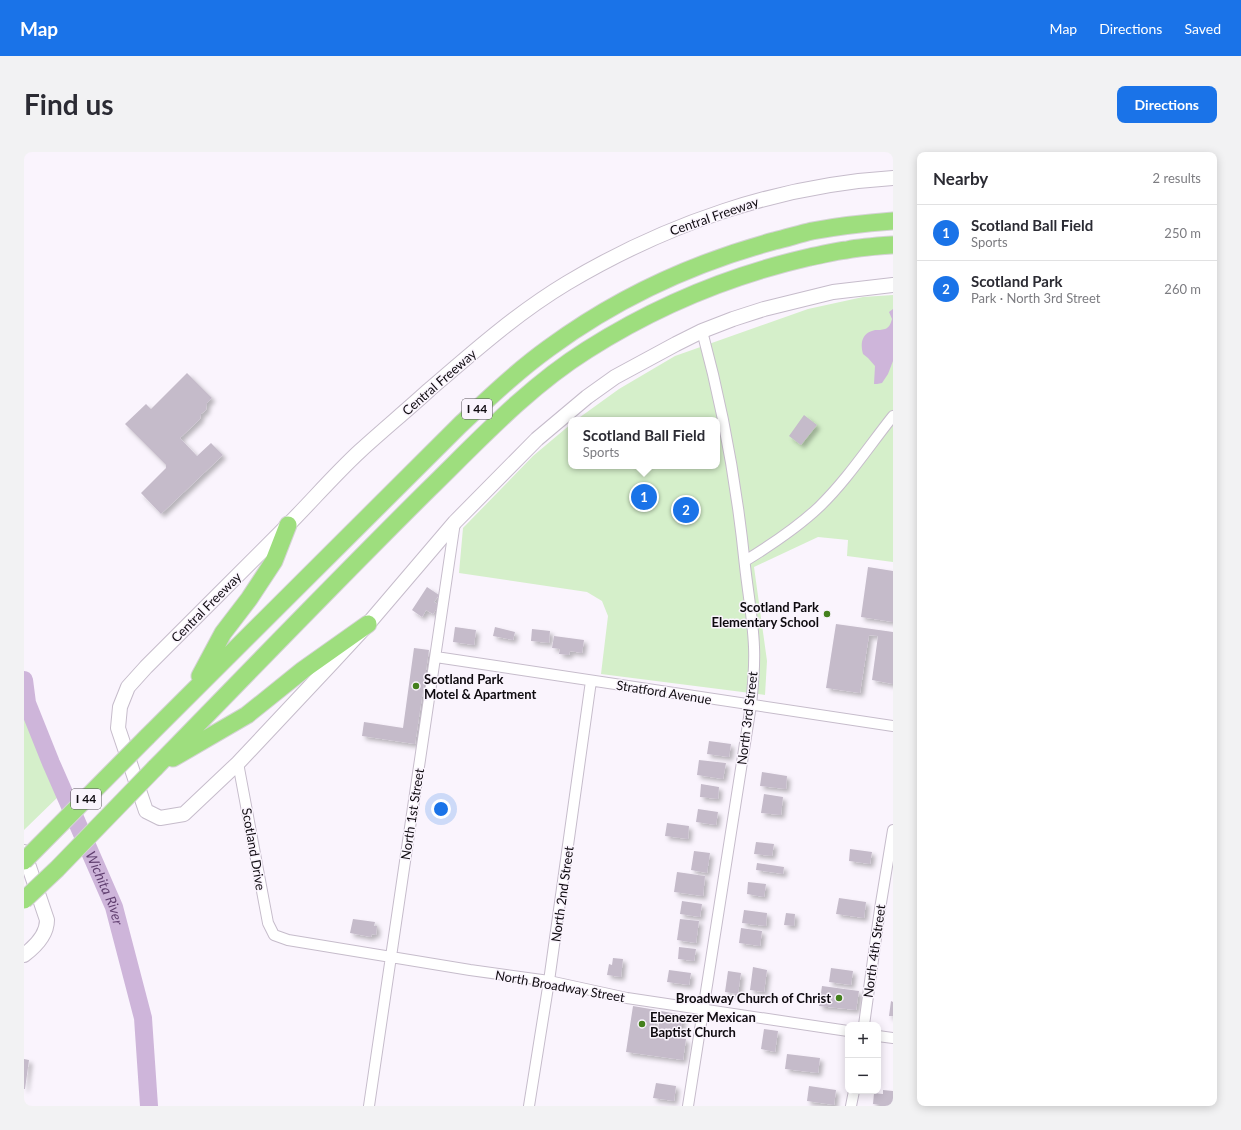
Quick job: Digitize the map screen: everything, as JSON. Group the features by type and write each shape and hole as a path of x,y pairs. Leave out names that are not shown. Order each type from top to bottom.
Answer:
{"highway":[{"name":"I 44","path":"24,861 460,425 504,383 548,348 622,300 668,278 711,261 811,231 893,220"},
{"name":"I 44","path":"24,900 411,507 479,440 516,405 584,351 618,331 703,289 745,275 792,262 845,250 893,244"},
{"path":"191,693 223,633 274,561 288,525"},
{"path":"155,768 247,715 303,670 368,624"}],"main road":[{"name":"Central Freeway","path":"893,178 828,185 776,196 725,210 678,227 634,246 567,283 531,307 480,346 358,452 128,687 120,707 118,728 146,811 160,818 184,814 238,763 368,624 455,522 537,439 588,397 615,378 702,331 764,309 833,292 893,285"},
{"path":"24,852 47,920 47,927 36,946 24,955"}],"street":[{"name":"North 3rd Street","path":"688,1106 754,681 754,647 745,561 730,454 713,370 702,331"},
{"path":"745,561 787,533 820,507 893,416"},
{"name":"North 1st Street","path":"369,1106 455,522"},
{"name":"Stratford Avenue","path":"436,658 893,726"},
{"name":"North 2nd Street","path":"529,1106 550,981 591,681"},
{"name":"Scotland Drive","path":"238,763 268,923 274,935"},
{"name":"North 4th Street","path":"864,1022 880,909 893,830"},
{"name":"North Broadway Street","path":"274,935 288,940 470,970 550,981 627,998 845,1031"},
{"path":"881,1036 893,1038"},
{"path":"851,1106 853,1094"}],"green space":[{"path":"893,295 893,562 847,556 848,540 818,537 754,567 767,661 765,695 601,674 608,616 602,601 587,592 459,573 463,528 533,456 568,427 568,469 720,469 720,417 580,417 619,389 675,356 808,309 863,297"},
{"path":"24,680 27,703 63,792 24,830"}],"shaded area":[{"path":"893,309 893,361 888,374 882,383 874,384 875,366 863,354 862,342 867,333 885,329 889,326 892,319 889,312"}],"building":[{"path":"187,373 212,398 207,403 206,410 201,414 200,419 180,438 197,456 211,443 223,455 161,514 141,493 166,468 166,465 125,424 146,404 151,409"},
{"path":"804,415 817,425 801,445 789,436"},
{"path":"868,567 893,571 893,622 861,617"},
{"path":"427,587 439,595 434,602 439,605 433,614 426,610 422,617 412,610"},
{"path":"836,624 893,632 893,684 872,680 878,636 869,635 860,693 826,688"},
{"path":"455,627 476,630 474,645 453,642"},
{"path":"495,627 515,632 513,640 493,636"},
{"path":"532,629 550,631 549,643 531,641"},
{"path":"554,636 584,640 582,653 570,651 569,655 559,654 560,649 552,648"},
{"name":"Scotland Park Motel & Apartment","path":"414,648 429,650 415,744 362,736 364,722 403,728"},
{"path":"709,741 731,744 729,757 707,754"},
{"path":"699,760 726,763 723,779 697,775"},
{"path":"762,772 787,776 786,789 760,786"},
{"path":"701,784 719,787 718,799 700,797"},
{"path":"764,794 783,797 781,815 761,813"},
{"path":"698,809 718,812 716,825 696,822"},
{"path":"667,823 689,826 688,839 665,836"},
{"path":"756,842 774,844 772,856 754,854"},
{"path":"850,849 872,852 870,864 849,861"},
{"path":"694,851 710,853 707,873 691,870"},
{"path":"757,863 784,867 783,874 756,870"},
{"path":"677,872 705,876 703,896 674,892"},
{"path":"748,882 766,884 764,897 747,894"},
{"path":"839,898 866,902 864,918 836,914"},
{"path":"682,901 702,904 700,917 680,914"},
{"path":"744,910 767,913 766,926 742,923"},
{"path":"786,913 795,914 794,926 784,925"},
{"path":"353,919 375,922 374,926 377,926 376,935 372,934 371,937 350,933"},
{"path":"680,919 699,921 696,943 677,940"},
{"path":"741,928 762,931 760,946 739,943"},
{"path":"679,947 696,949 694,961 678,959"},
{"path":"613,958 623,959 621,977 607,975 609,964 612,965"},
{"path":"753,967 767,970 764,992 750,990"},
{"path":"831,968 853,971 851,985 829,982"},
{"path":"669,970 691,973 689,985 667,982"},
{"path":"728,971 741,973 738,994 725,992"},
{"name":"Broadway Church of Christ","path":"822,986 859,991 856,1010 819,1006"},
{"path":"891,1001 893,1002 893,1016 889,1016"},
{"name":"Ebenezer Mexican Baptist Church","path":"633,1006 656,1010 653,1034 657,1035 661,1011 683,1015 680,1038 686,1039 683,1060 626,1052"},
{"path":"764,1029 778,1031 775,1052 761,1049"},
{"path":"787,1054 820,1058 818,1073 785,1069"},
{"path":"24,1059 29,1060 25,1089 24,1089"},
{"path":"656,1083 676,1086 674,1101 653,1098"},
{"path":"809,1086 836,1090 834,1105 807,1101"},
{"path":"883,1090 893,1091 893,1106 880,1106 873,1104 874,1094 883,1094"}],"waterway":[{"name":"Wichita River","path":"24,680 27,703 51,763 114,907 143,1018 149,1106"}],"place":[{"name":"Scotland Ball Field","path":"644,497"},
{"name":"Scotland Park","path":"686,510"},
{"name":"Scotland Park Elementary School","path":"827,614"},
{"name":"Scotland Park Motel & Apartment","path":"416,686"},
{"name":"Broadway Church of Christ","path":"839,998"},
{"name":"Ebenezer Mexican Baptist Church","path":"642,1024"}]}
